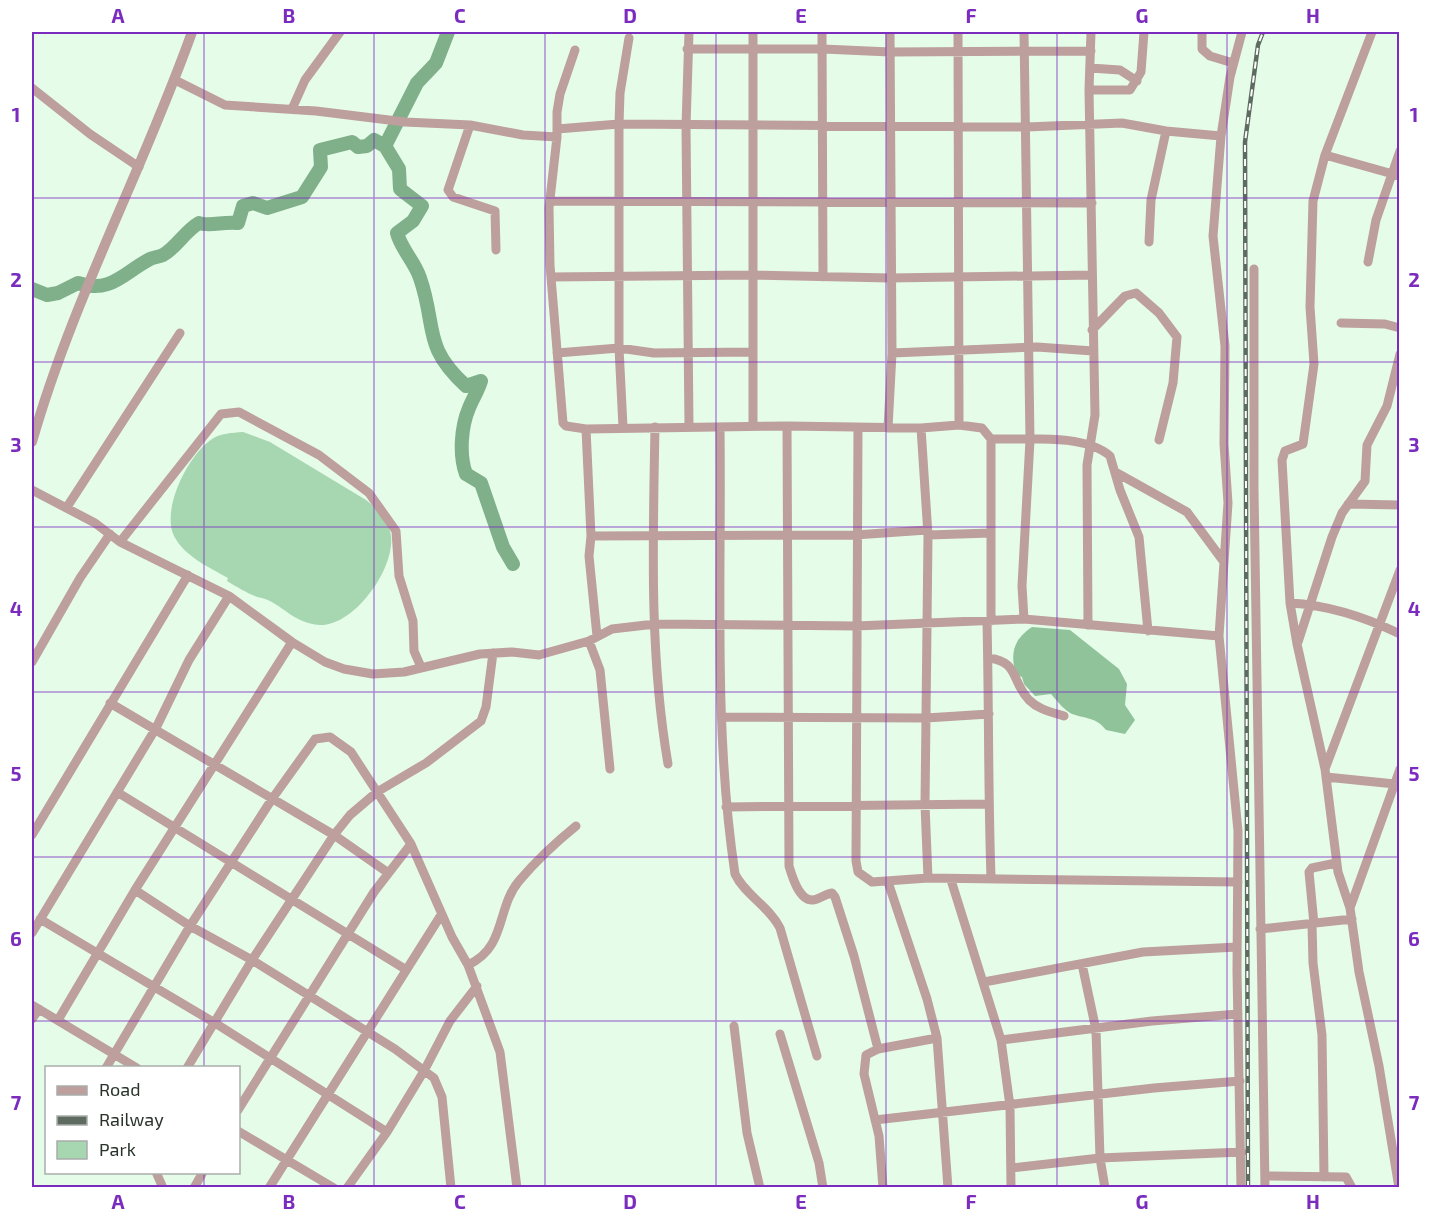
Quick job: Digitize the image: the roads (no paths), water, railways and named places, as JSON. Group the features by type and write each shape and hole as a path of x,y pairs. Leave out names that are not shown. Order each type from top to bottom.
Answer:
{"street":[{"path":"32,442 40,412 87,290 175,80 192,32"},
{"path":"292,109 305,80 340,32"},
{"path":"689,32 686,126 689,427"},
{"path":"753,32 754,201 751,352 753,426"},
{"path":"822,32 821,83 824,124 822,277"},
{"path":"888,428 892,353 890,32"},
{"path":"958,32 959,425"},
{"path":"1024,32 1030,440 1022,586 1024,619"},
{"path":"1088,625 1087,465 1095,416 1089,90 1091,32"},
{"path":"1089,90 1130,90 1137,81 1143,64 1144,32"},
{"path":"1202,32 1202,49 1210,56 1233,63"},
{"path":"1242,32 1233,63 1221,136 1213,236 1219,280 1221,332 1225,345 1224,444 1228,503 1219,636 1238,831 1237,947 1242,1188"},
{"path":"1372,32 1325,155 1313,201 1310,307 1314,364 1303,444 1282,454 1290,603 1325,773 1336,863 1350,908 1359,972 1379,1066 1399,1188"},
{"path":"623,427 619,348 619,124 622,74 629,38"},
{"path":"687,49 823,49 890,52 1091,51"},
{"path":"575,50 560,94 550,201 551,277 563,423 566,426 586,429 753,426 921,428 959,425 982,428 991,438 988,658 990,714 987,804 991,877"},
{"path":"1090,68 1120,70 1137,81"},
{"path":"175,80 225,105 292,109 405,122 470,125 523,135 557,133 619,124 686,126 754,123 889,127 1027,127 1122,123 1166,131 1221,136"},
{"path":"32,88 90,134 139,167"},
{"path":"470,125 448,190 453,197 495,211 496,250"},
{"path":"1149,242 1151,200 1166,131"},
{"path":"1368,262 1376,220 1396,175 1400,151"},
{"path":"1325,155 1396,175"},
{"path":"550,201 687,203 824,200 1092,203"},
{"path":"1254,269 1254,490 1265,1188"},
{"path":"551,277 753,275 890,278 1092,275"},
{"path":"1092,330 1125,296 1136,293 1159,313 1177,337 1173,383 1159,440"},
{"path":"1341,323 1385,324 1400,328"},
{"path":"67,507 180,333"},
{"path":"892,353 1027,347 1093,351"},
{"path":"557,353 619,348 654,353 751,352"},
{"path":"1297,644 1312,604 1332,537 1348,504 1365,481 1367,445 1388,406 1400,354"},
{"path":"120,542 221,414 239,412 319,455 369,494 385,515 396,531 399,576 413,621 414,651 421,667"},
{"path":"787,426 788,849 795,884 808,898 813,900 832,893 835,897 854,956 878,1049"},
{"path":"655,427 653,536 655,624 661,723 668,764"},
{"path":"720,427 726,807 735,874 740,884 772,913 780,928 817,1056"},
{"path":"858,428 855,535 858,872 872,882 991,877 1093,882 1238,882"},
{"path":"921,428 927,533 925,805 928,878"},
{"path":"586,429 593,638 600,670 610,769"},
{"path":"991,438 1074,441 1090,444 1110,456 1117,473 1120,490 1139,537 1148,631"},
{"path":"1117,473 1187,512 1224,562"},
{"path":"32,490 67,507 120,542 229,596 292,642 325,662 344,669 373,674 404,672 493,653 539,655 593,638 612,628 655,624 722,627 856,626 1024,619 1219,636"},
{"path":"1348,504 1400,505"},
{"path":"591,536 991,533"},
{"path":"32,662 80,578 110,534"},
{"path":"1325,773 1400,570"},
{"path":"32,835 188,575"},
{"path":"32,933 156,728 189,660 229,596"},
{"path":"1290,603 1312,604 1379,624 1400,634"},
{"path":"58,1020 135,890 292,642"},
{"path":"188,1066 252,960 334,835 350,815 377,792 426,763 481,721 486,707 493,653"},
{"path":"988,658 1004,661 1009,665 1021,690 1038,707 1064,716"},
{"path":"110,703 156,728 214,765 334,835 387,872"},
{"path":"723,717 926,718 990,714"},
{"path":"107,1066 190,926 272,799 315,739 322,736 330,737 351,752 411,844 429,881 441,915 477,986 500,1052 508,1098 518,1188"},
{"path":"1350,908 1400,769"},
{"path":"1325,773 1395,784"},
{"path":"117,792 405,969"},
{"path":"726,807 987,804"},
{"path":"468,965 479,960 494,945 519,881 547,849 576,826"},
{"path":"240,1107 387,872 411,844"},
{"path":"1324,1177 1322,1035 1313,963 1309,872 1312,868 1336,863"},
{"path":"951,880 1001,1040 1010,1106 1011,1188"},
{"path":"888,882 927,999 937,1038 948,1188"},
{"path":"135,890 190,926 252,960 368,1033 434,1078 442,1097 451,1188"},
{"path":"269,1188 441,915"},
{"path":"40,919 153,989 215,1023 387,1132"},
{"path":"1260,929 1352,919"},
{"path":"984,982 1143,952 1237,947"},
{"path":"1082,964 1096,1030 1100,1158 1105,1188"},
{"path":"347,1188 387,1132 450,1022 477,986"},
{"path":"32,1019 35,1007 134,1066"},
{"path":"1001,1040 1096,1030 1152,1021 1238,1014"},
{"path":"734,1026 747,1132 760,1188"},
{"path":"780,1034 819,1163 823,1188"},
{"path":"883,1188 882,1162 863,1064 866,1055 878,1049 937,1038"},
{"path":"875,1120 1240,1081"},
{"path":"240,1132 289,1159 334,1188"},
{"path":"1011,1168 1100,1158 1242,1152"},
{"path":"156,1174 163,1188"},
{"path":"194,1188 202,1174"},
{"path":"1265,1176 1346,1177 1352,1188"},
{"path":"1303,1176 1303,1188"}],"waterway":[{"path":"448,32 436,63 417,83 385,146 399,169 400,189 422,206 413,221 397,233 420,278 437,347 452,372 466,386 481,381 464,424 462,441 464,466 466,474 481,483 503,547 513,564"},
{"path":"32,289 47,295 58,293 78,283 89,286 108,284 150,259 168,252 199,223 238,223 243,206 253,203 267,208 302,197 321,167 320,150 352,142 358,147 367,146 374,140 385,146"}],"railway":[{"path":"1248,1188 1245,142 1258,45 1263,32"}]}
